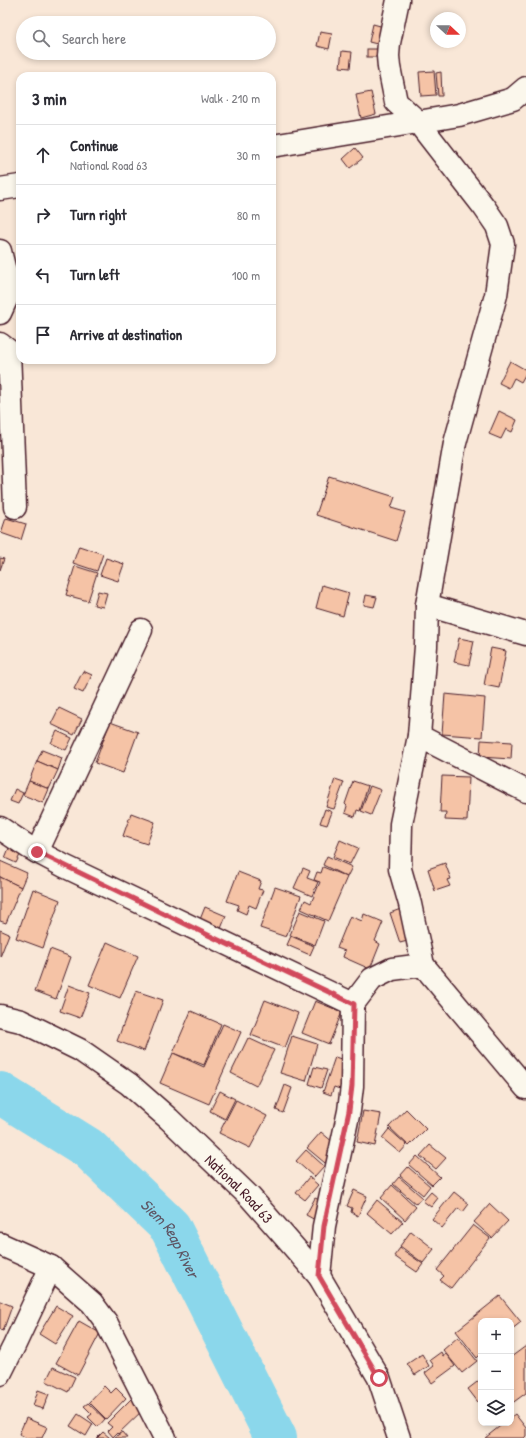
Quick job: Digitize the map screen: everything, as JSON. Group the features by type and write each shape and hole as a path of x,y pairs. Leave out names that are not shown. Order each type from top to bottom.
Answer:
{"street":[{"path":"398,0 388,43 388,67 396,102 418,122 484,207 497,226 503,244 496,296 455,443 427,605 426,646 419,736 401,824 400,869 410,904 423,965 526,1088"},
{"path":"276,145 459,115 513,99 526,88"},
{"path":"0,189 16,187"},
{"path":"0,251 10,291 0,313"},
{"path":"0,344 9,351 15,507"},
{"path":"427,605 526,634"},
{"path":"37,852 141,630"},
{"path":"419,736 526,791"},
{"path":"0,828 37,852 354,1004"},
{"path":"319,1276 324,1226 349,1111 352,1086 354,1004 372,979 392,969 423,965"},
{"name":"National Road 63","path":"0,1016 21,1021 80,1050 129,1084 170,1119 250,1197 319,1276 379,1378 399,1438"},
{"path":"0,1244 51,1267 92,1303 106,1322 165,1438"},
{"path":"0,1374 51,1267"}],"building":[{"path":"373,24 384,27 381,45 369,42"},
{"path":"320,32 332,34 329,49 317,46"},
{"path":"367,49 378,49 378,57 367,57"},
{"path":"342,51 352,52 350,68 340,67"},
{"path":"434,71 436,95 421,96 419,72"},
{"path":"441,72 442,96 438,96 436,73"},
{"path":"371,92 376,114 361,118 356,95"},
{"path":"355,148 363,158 350,168 343,159"},
{"path":"510,361 526,370 526,373 521,382 514,378 509,388 499,383"},
{"path":"499,411 517,420 512,432 506,429 501,439 489,434"},
{"path":"329,476 395,497 391,508 405,512 396,541 316,515"},
{"path":"6,518 26,524 21,540 1,533"},
{"path":"79,546 103,554 97,571 73,563"},
{"path":"0,558 4,559 0,570"},
{"path":"106,558 124,564 118,581 100,575"},
{"path":"75,566 97,573 88,601 66,595"},
{"path":"322,585 349,593 343,616 316,608"},
{"path":"98,591 107,593 103,607 94,605"},
{"path":"366,595 377,597 374,607 364,605"},
{"path":"459,638 474,641 469,665 454,662"},
{"path":"491,648 506,651 499,688 484,685"},
{"path":"83,671 92,675 83,693 74,689"},
{"path":"445,694 485,698 482,737 442,734"},
{"path":"59,708 82,719 74,735 51,724"},
{"path":"110,722 138,732 123,773 95,763"},
{"path":"57,731 72,738 66,750 51,743"},
{"path":"481,740 512,742 511,759 480,757"},
{"path":"42,750 62,758 58,770 37,761"},
{"path":"37,761 58,770 49,789 29,781"},
{"path":"442,776 469,777 467,821 445,820 446,812 440,812"},
{"path":"335,779 344,782 334,809 326,807"},
{"path":"29,781 49,789 43,803 23,795"},
{"path":"353,781 368,786 360,811 357,810 355,817 345,813 347,806 345,804"},
{"path":"370,786 381,790 371,815 361,811"},
{"path":"15,789 23,793 18,804 10,801"},
{"path":"325,809 332,812 327,825 320,823"},
{"path":"131,813 155,822 147,844 123,836"},
{"path":"340,840 358,848 350,864 333,857"},
{"path":"9,848 21,853 16,863 5,858"},
{"path":"327,856 352,867 347,877 323,865"},
{"path":"0,861 27,873 21,887 0,877"},
{"path":"445,863 451,879 447,880 450,886 435,891 428,869"},
{"path":"323,867 347,877 328,921 301,909 305,900 311,903 320,882 314,880 317,872 321,873"},
{"path":"303,868 310,871 307,878 318,882 312,896 294,888"},
{"path":"238,872 261,881 258,889 263,890 256,908 249,905 246,914 237,910 239,905 227,901"},
{"path":"0,877 21,887 6,923 0,921"},
{"path":"275,887 301,896 286,937 260,928"},
{"path":"33,889 60,900 43,948 16,938"},
{"path":"205,907 226,916 220,931 199,922"},
{"path":"406,907 411,940 400,943 390,913"},
{"path":"300,911 324,921 315,945 290,935"},
{"path":"364,914 383,922 375,941 380,944 370,969 343,957 345,951 337,948 350,916 362,921"},
{"path":"0,930 9,934 0,957"},
{"path":"291,936 314,946 310,955 287,945"},
{"path":"107,942 138,956 120,998 89,985"},
{"path":"50,949 71,957 56,999 35,991"},
{"path":"69,985 90,993 80,1018 60,1011"},
{"path":"136,991 163,1000 144,1051 117,1041"},
{"path":"265,1000 298,1013 285,1048 251,1035"},
{"path":"315,1001 342,1012 329,1044 302,1033"},
{"path":"191,1011 221,1024 204,1065 173,1053"},
{"path":"223,1024 241,1032 209,1104 160,1083 173,1053 204,1067"},
{"path":"292,1036 317,1044 306,1081 280,1073"},
{"path":"248,1038 274,1050 256,1086 231,1073"},
{"path":"335,1057 350,1062 340,1089 334,1087 331,1095 323,1092"},
{"path":"314,1067 327,1070 321,1088 309,1084"},
{"path":"285,1085 292,1088 283,1113 276,1110"},
{"path":"220,1091 235,1099 225,1119 210,1111"},
{"path":"236,1100 267,1116 250,1148 219,1133"},
{"path":"406,1109 426,1129 409,1146 389,1127"},
{"path":"363,1111 381,1114 375,1146 357,1142"},
{"path":"389,1129 407,1145 400,1153 382,1138"},
{"path":"321,1132 334,1143 336,1151 325,1163 307,1148"},
{"path":"430,1145 446,1158 436,1169 420,1156"},
{"path":"306,1150 324,1166 314,1177 296,1161"},
{"path":"417,1156 440,1177 432,1185 409,1165"},
{"path":"408,1167 430,1186 423,1195 400,1176"},
{"path":"309,1177 318,1185 305,1200 296,1193"},
{"path":"399,1177 422,1197 416,1204 393,1184"},
{"path":"392,1185 416,1207 405,1220 381,1198"},
{"path":"354,1190 367,1196 358,1216 351,1212 352,1208 347,1206"},
{"path":"431,1192 438,1198 431,1207 423,1201"},
{"path":"454,1192 469,1204 463,1212 458,1208 442,1228 432,1219"},
{"path":"315,1198 326,1203 317,1221 306,1215"},
{"path":"377,1200 403,1222 392,1234 367,1213"},
{"path":"490,1204 508,1221 492,1238 474,1222"},
{"path":"473,1225 490,1238 451,1288 440,1280 444,1276 437,1270"},
{"path":"411,1231 434,1249 423,1263 400,1246"},
{"path":"400,1248 423,1264 417,1272 394,1256"},
{"path":"500,1296 521,1322 514,1328 514,1318 478,1318 477,1358 456,1331"},
{"path":"0,1301 12,1306 3,1331 0,1330"},
{"path":"56,1306 73,1316 55,1344 39,1334"},
{"path":"79,1321 100,1333 78,1375 56,1363"},
{"path":"458,1337 477,1361 462,1373 443,1350"},
{"path":"526,1346 526,1393 514,1402 514,1390 514,1355"},
{"path":"441,1352 443,1356 446,1354 455,1366 432,1383 425,1373 434,1366 430,1360"},
{"path":"422,1354 429,1366 415,1375 407,1364"},
{"path":"53,1367 75,1377 68,1392 46,1381"},
{"path":"478,1381 478,1402 468,1389"},
{"path":"104,1386 111,1393 116,1388 126,1398 106,1419 89,1402"},
{"path":"38,1390 49,1394 43,1409 33,1406"},
{"path":"133,1397 145,1408 113,1437 108,1431 112,1427 107,1423"},
{"path":"88,1403 105,1419 98,1427 88,1417 92,1414 84,1406"},
{"path":"78,1414 93,1424 86,1436 70,1426"},
{"path":"515,1414 526,1428 526,1436 524,1438 485,1438 500,1426 514,1426"},
{"path":"26,1418 47,1427 42,1438 27,1438 19,1434"},
{"path":"103,1432 110,1438 97,1438"},
{"path":"122,1432 127,1438 114,1438"}],"waterway":[{"name":"Siem Reap River","path":"0,1093 88,1148 170,1227 276,1438"}],"route":[{"path":"37,852 354,1004 352,1086 349,1111 324,1226 319,1276 379,1378"}]}
